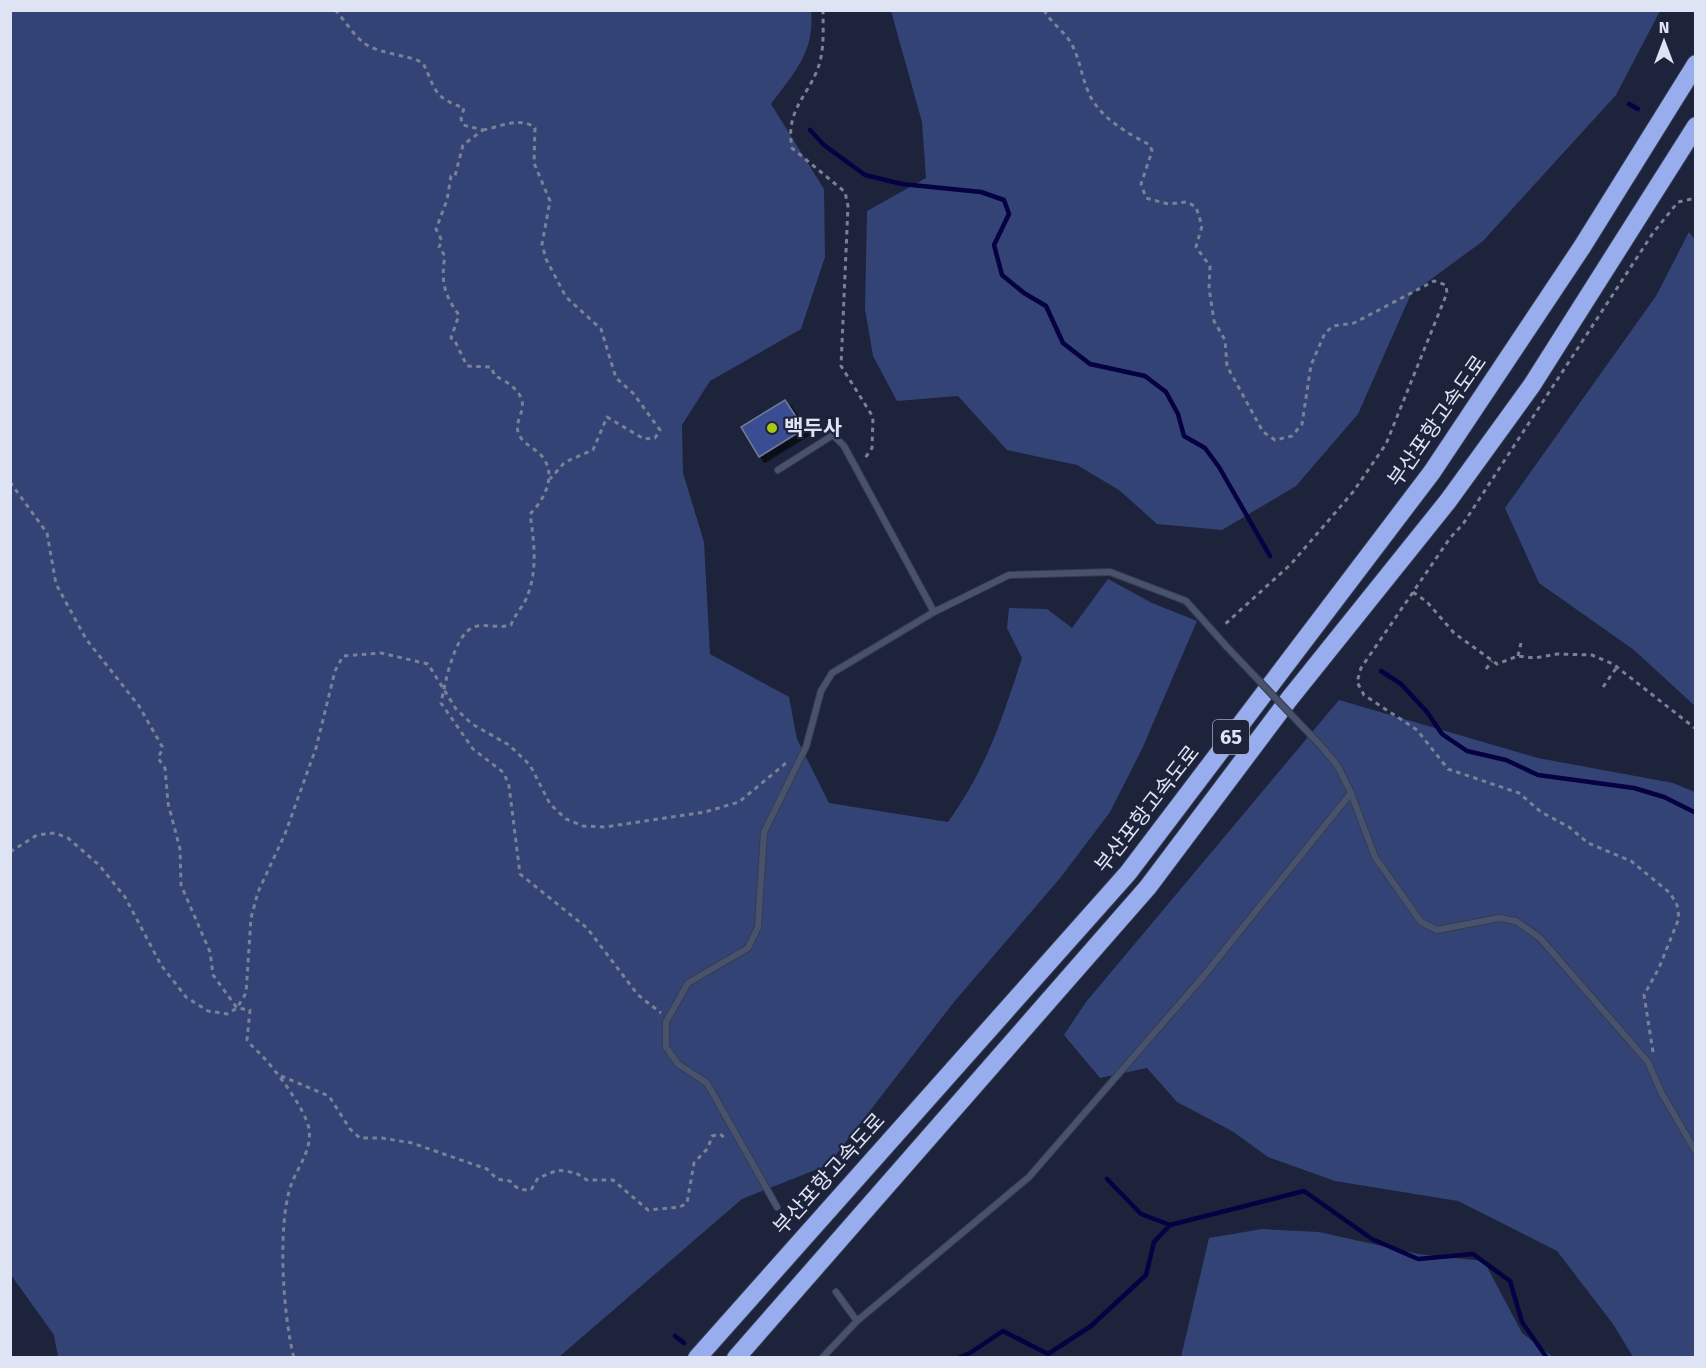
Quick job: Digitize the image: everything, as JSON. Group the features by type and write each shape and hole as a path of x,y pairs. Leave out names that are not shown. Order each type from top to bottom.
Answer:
{"highway":[{"name":"부산포항고속도로","path":"697,1358 1128,873 1432,472 1582,247 1695,64"},
{"name":"65","path":"736,1358 1148,887 1290,698 1448,501 1532,386 1695,126"}],"lane":[{"path":"778,470 833,435 844,446 934,612"},
{"path":"777,1207 706,1083 678,1064 666,1047 666,1022 688,983 748,948 758,927 764,832 806,747 821,692 832,673 934,612 1009,575 1110,572 1186,601 1337,765 1351,793 1375,857 1421,922 1437,930 1499,918 1516,921 1540,938 1648,1062 1661,1092 1695,1152"},
{"path":"822,1358 857,1321 1029,1177 1202,978 1351,793"},
{"path":"836,1292 857,1321"}],"path":[{"path":"335,10 364,43 376,49 408,55 423,63 430,83 437,93 464,108 461,119 463,124 483,130"},
{"path":"823,10 821,58 792,116 788,130 792,148 845,192 848,206 841,366 873,417 872,448 856,470"},
{"path":"1044,10 1069,40 1081,63 1088,92 1096,104 1119,128 1150,145 1152,151 1141,184 1146,198 1168,204 1187,202 1196,207 1202,226 1196,247 1210,266 1209,288 1214,321 1225,340 1227,366 1263,432 1275,440 1284,439 1292,436 1302,424 1316,350 1325,333 1333,326 1354,323 1434,280 1446,285 1447,293 1386,444 1353,492 1292,564 1215,633"},
{"path":"550,479 544,459 520,438 517,430 523,408 518,392 508,381 495,376 491,367 467,366 454,339 451,338 459,315 452,306 442,277 445,256 439,247 442,241 436,229 463,145 483,130 519,122 527,123 535,128 534,163 550,201 542,244 546,259 566,297 601,329 616,378 633,393 660,430 655,438 644,439 608,417 593,450 565,462 550,479 539,505 530,514 536,556 527,598 517,610 511,625 501,628 474,627 460,636 441,703 473,749 504,773 508,786 520,874 587,928 638,995 668,1018"},
{"path":"1648,1062 1653,1054 1644,995 1676,930 1679,918 1677,905 1670,893 1630,861 1587,843 1569,827 1541,812 1519,794 1448,770 1417,730 1364,695 1358,682 1361,668 1463,524 1668,212 1678,202 1695,198"},
{"path":"10,482 47,533 56,584 86,639 139,706 163,748 158,758 165,768 168,803 180,849 181,885 210,952 213,975 237,1008 250,1010 247,1040 279,1075 301,1108 309,1129 305,1158 291,1185 285,1228 284,1278 287,1329 294,1358"},
{"path":"1413,592 1427,602 1454,633 1497,664 1518,656 1535,658 1557,654 1592,655 1617,667 1695,729"},
{"path":"1518,656 1521,644"},
{"path":"10,852 37,835 55,833 68,838 99,864 125,897 161,964 186,997 208,1011 226,1014 237,1008 246,993 251,918 258,892 285,834 316,748 335,671 343,656 381,653 428,664 456,709 472,724 509,746 530,765 550,804 566,819 583,826 605,827 671,817 739,802 806,747"},
{"path":"1486,669 1492,660"},
{"path":"1603,687 1617,667"},
{"path":"279,1075 329,1096 350,1129 360,1138 382,1138 412,1143 488,1169 497,1179 510,1181 514,1187 522,1190 531,1190 538,1178 558,1170 576,1173 587,1180 613,1180 648,1210 680,1207 687,1203 694,1163 708,1148 712,1136 720,1134 730,1141"}],"shaded area":[{"path":"891,10 1660,11 1616,95 1483,241 1411,294 1358,414 1296,486 1222,530 1157,524 1119,490 1077,465 1007,450 958,396 897,401 873,356 865,309 867,211 926,178 922,122"},
{"path":"10,11 811,11 810,38 806,50 795,72 771,104 824,189 825,257 801,329 710,381 682,425 683,473 704,542 710,654 789,697 797,739 829,803 948,822 962,802 983,763 1000,724 1022,658 1007,628 1009,608 1047,609 1072,628 1108,579 1152,603 1197,621 1142,749 1110,812 1061,877 954,1002 828,1165 742,1199 559,1357 58,1357 54,1335 11,1275"},
{"path":"1689,232 1696,241 1695,706 1634,650 1539,583 1505,508 1656,296"},
{"path":"1339,700 1538,758 1673,783 1695,792 1695,1357 1633,1357 1613,1324 1557,1251 1458,1201 1335,1181 1268,1157 1232,1131 1177,1102 1147,1068 1100,1078 1064,1035 1086,1002"},
{"path":"1262,1229 1319,1232 1418,1254 1484,1261 1522,1333 1553,1357 1181,1357 1209,1238"}],"building":[{"name":"백두사","path":"785,400 804,429 759,457 741,427"}],"waterway":[{"path":"1629,104 1638,109"},
{"path":"810,130 824,145 865,175 902,184 981,192 1004,200 1009,214 994,245 1002,275 1024,293 1046,306 1063,343 1090,364 1145,376 1166,392 1178,414 1184,436 1205,448 1219,467 1270,556"},
{"path":"1381,671 1401,684 1427,712 1442,734 1467,751 1506,760 1538,775 1634,788 1664,797 1696,813"},
{"path":"1107,1179 1141,1214 1170,1225 1304,1191 1372,1239 1418,1259 1473,1254 1510,1281 1522,1322 1547,1358"},
{"path":"958,1358 970,1353 1003,1331 1048,1354 1091,1326 1146,1275 1154,1242 1170,1225"},
{"path":"675,1336 684,1343"}],"place":[{"name":"백두사","path":"772,428"}]}
